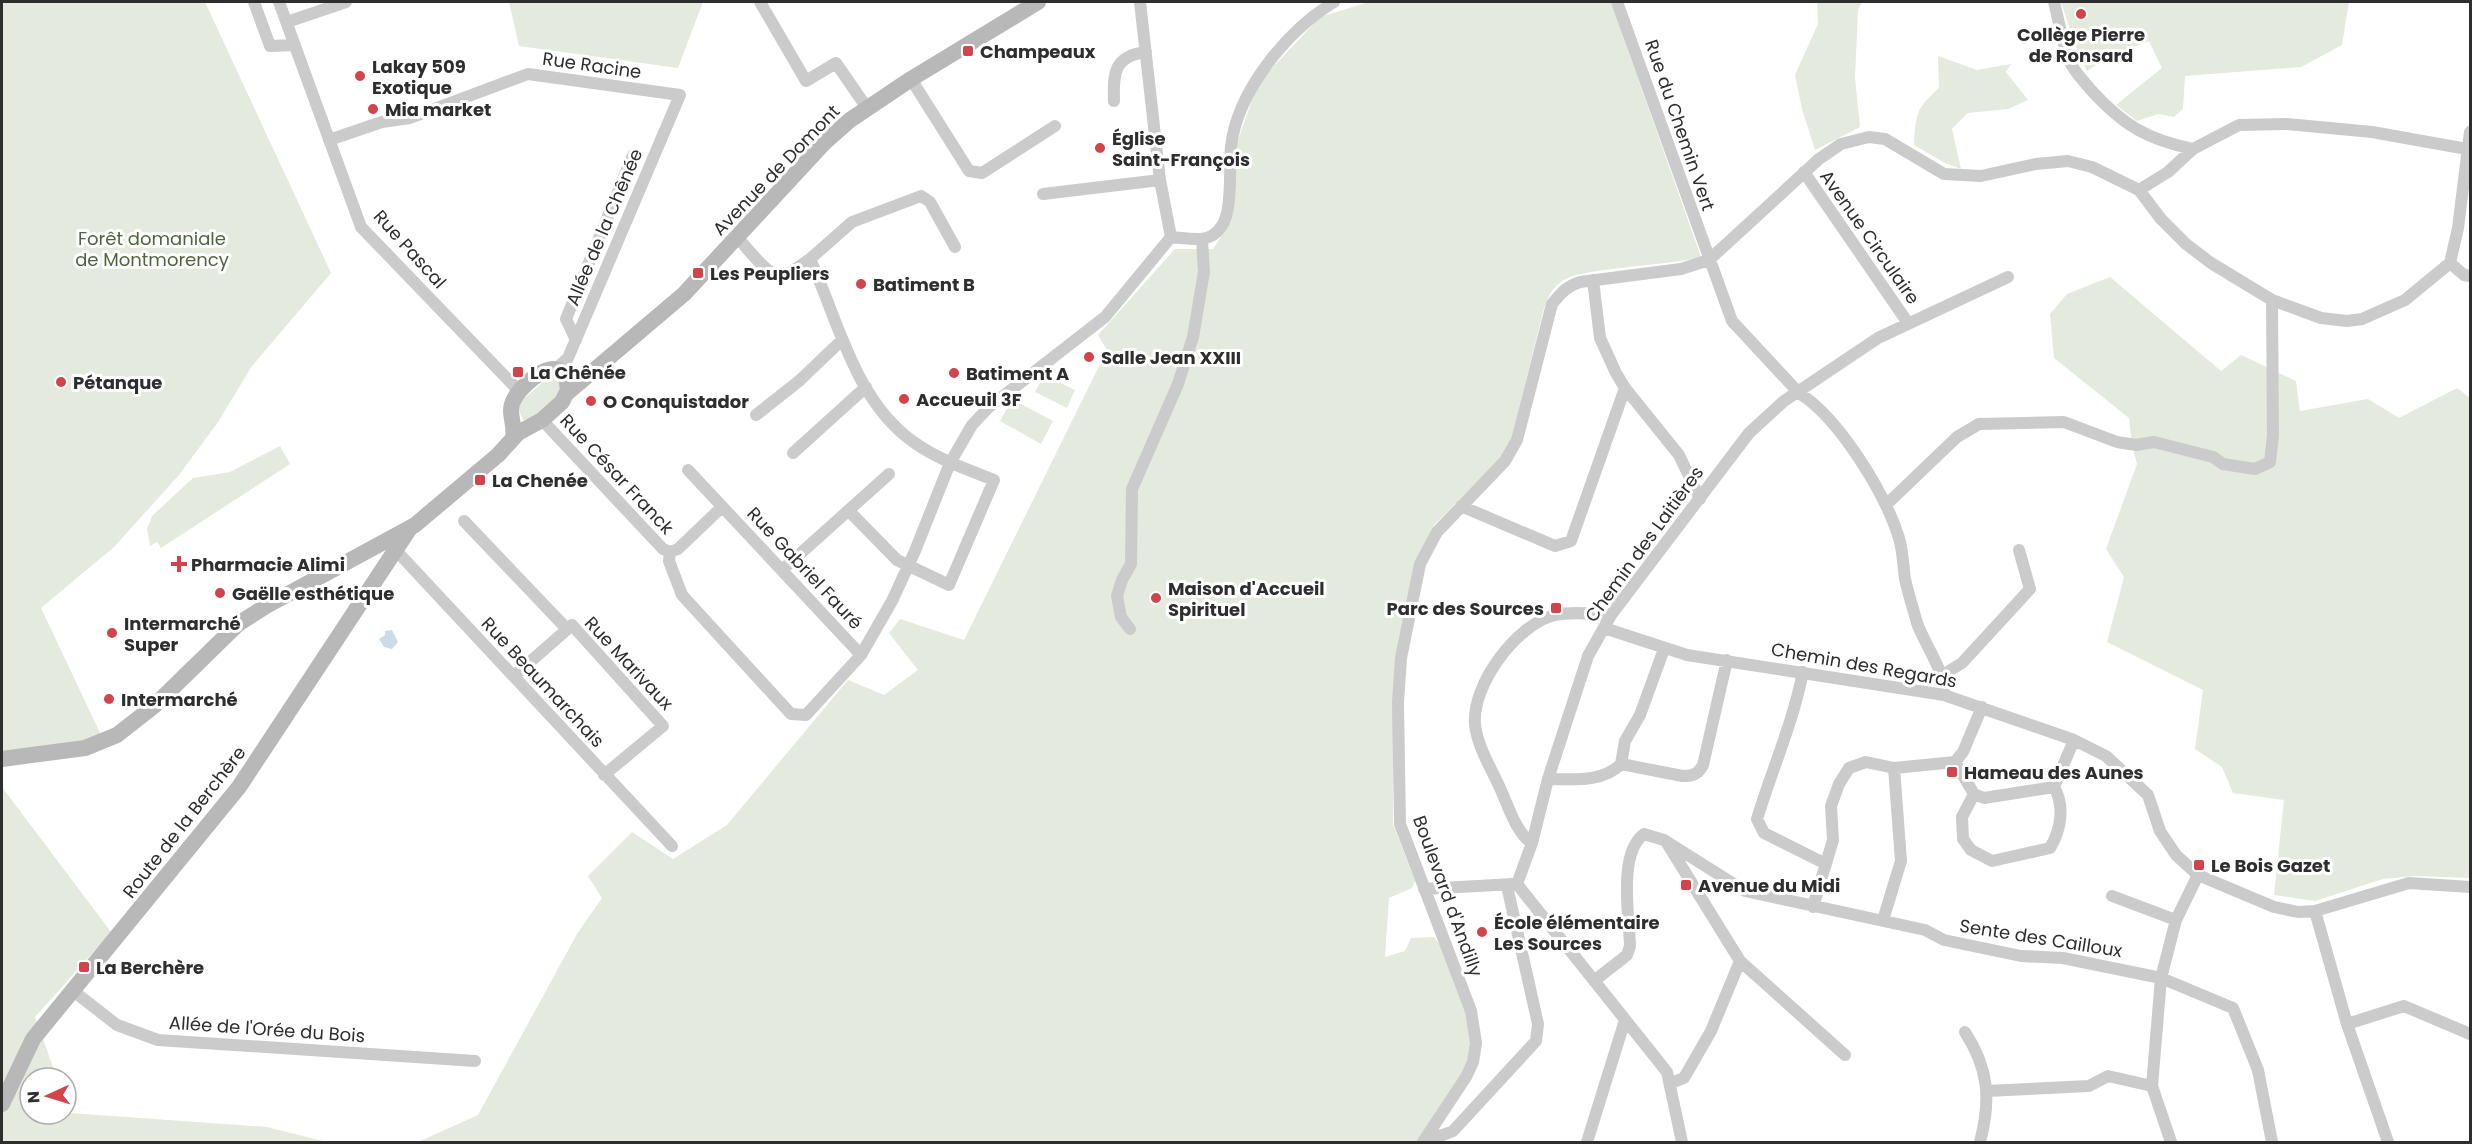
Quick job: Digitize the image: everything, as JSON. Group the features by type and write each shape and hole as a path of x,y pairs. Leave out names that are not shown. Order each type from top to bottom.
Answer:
{"main road":[{"name":"Avenue de Domont","path":"528,422 593,373 684,294 824,143 867,108 911,79 1038,2"},
{"path":"563,370 569,384 566,394"},
{"path":"2,759 71,751 108,741 154,706 238,624 266,606 362,556 391,550 410,528 498,455 528,422 512,404 520,392 541,374 563,370 585,376 593,373"},
{"name":"Route de la Berchère","path":"2,1104 28,1047 239,787 381,574 391,550"},
{"path":"362,556 381,574"}],"street":[{"path":"254,2 270,46 295,45"},
{"name":"Rue Pascal","path":"279,2 361,227 520,392"},
{"path":"287,22 346,2"},
{"path":"760,2 806,81 836,63 867,108"},
{"path":"1140,2 1160,180 1171,237"},
{"path":"1171,237 1202,240 1211,237 1225,221 1231,144 1246,96 1269,63 1318,12 1334,2"},
{"name":"Rue du Chemin Vert","path":"1617,2 1732,321 1799,393 1811,401 1855,453 1887,504 1900,540 1905,580 1918,625 1941,676 1944,695"},
{"path":"2054,2 2074,71 2109,110 2139,132 2160,142 2193,149"},
{"path":"1114,101 1113,83 1122,59 1131,54 1146,52"},
{"name":"Rue Racine","path":"329,140 382,122 410,118 528,74 680,95"},
{"path":"911,79 969,171 982,173 1054,126"},
{"name":"Allée de la Chênée","path":"563,370 680,95"},
{"path":"2139,190 2168,172 2193,149 2239,125 2271,123 2372,132 2467,149"},
{"path":"2470,132 2458,228 2450,263 2464,275 2470,276"},
{"name":"Boulevard d'Andilly","path":"1425,1140 1466,1077 1473,1062 1476,1044 1471,1011 1400,824 1398,806 1401,658 1420,564 1437,532 1505,461 1517,440 1552,304 1568,285 1681,268 1709,260 1804,172 1841,144 1869,137 1885,139 1944,174 1981,176 2036,164 2068,161 2092,167 2139,190 2161,219 2186,244 2211,263 2272,300 2321,318 2348,321 2362,319 2405,300 2450,263"},
{"path":"576,340 566,319 633,155"},
{"name":"Avenue Circulaire","path":"1804,172 1908,322"},
{"path":"1043,194 1160,180"},
{"path":"738,238 767,270 776,275 787,273 810,259 852,222 921,196 930,201 955,247"},
{"path":"861,655 892,601 950,463 972,425 989,406 1105,317 1171,237"},
{"path":"1130,629 1121,617 1117,596 1131,564 1132,489 1178,384 1193,337 1204,272 1202,240"},
{"path":"810,259 842,340 866,387 888,420 915,443 950,463 994,480 949,585 907,567 850,512"},
{"name":"Chemin des Laitières","path":"1512,885 1532,843 1548,779 1578,679 1604,628 1611,615 1749,434 1784,401 1878,339 1908,322 2008,277"},
{"path":"1593,280 1600,338 1625,388 1679,455 1700,500"},
{"path":"1887,504 1957,437 1979,424 2064,422 2116,442 2136,445 2154,442 2213,457 2223,464 2255,469 2270,462 2272,300"},
{"path":"756,415 799,381 842,340"},
{"path":"793,453 866,387"},
{"path":"1461,506 1555,546 1571,541 1625,388"},
{"name":"Rue César Franck","path":"528,422 663,549 670,552 669,561 682,595 791,714 806,715 861,655"},
{"name":"Rue Gabriel Fauré","path":"688,470 861,655"},
{"path":"782,570 850,512 889,474"},
{"name":"Rue Gabriel Fauré","path":"670,552 678,549 722,507"},
{"name":"Rue Marivaux","path":"464,521 567,629"},
{"name":"Rue Beaumarchais","path":"391,550 514,676 672,846"},
{"path":"1941,676 1962,663 2030,589 2019,550"},
{"path":"1532,843 1525,838 1512,814 1477,737 1475,707 1479,695 1485,679 1531,626 1555,615 1611,615"},
{"name":"Rue Marivaux","path":"514,676 572,625 663,726 604,775"},
{"name":"Chemin des Regards","path":"1604,628 1664,649 1944,695 1982,706 2074,740 2106,756 2148,795 2160,831 2176,855 2198,875 2274,907 2298,912 2315,911 2409,883 2470,887"},
{"path":"1548,779 1593,778 1613,772 1621,764 1624,741 1640,715 1664,649"},
{"path":"1621,764 1692,776 1699,772 1703,765 1727,660"},
{"path":"1803,672 1795,711 1786,728 1757,819 1764,833 1826,864"},
{"path":"1813,907 1833,840 1831,806 1839,784 1849,768 1866,762 1894,768 1955,762 1963,752 1982,706"},
{"path":"1974,794 1962,817 1964,839 1971,850 1992,861 2050,848 2058,836 2061,810 2054,787 2074,740"},
{"path":"1955,762 1974,794 1984,798 2054,787"},
{"path":"1594,981 1627,955 1630,946 1628,863 1635,840 1644,834 1664,840 1745,891 1883,920 1901,861 1894,768"},
{"path":"1664,840 1740,961 1845,1055"},
{"path":"2170,1143 2152,1086 2161,978 2176,920 2198,875"},
{"path":"1424,890 1512,885"},
{"path":"1512,885 1594,981 1667,1072 1682,1143"},
{"path":"1425,1140 1453,1131 1536,1041 1539,1024 1512,885"},
{"path":"2112,896 2176,920"},
{"path":"2315,911 2347,1024 2388,1143"},
{"name":"Sente des Cailloux","path":"1883,920 1925,930 1944,940 2021,956 2073,959 2161,978 2233,1008 2258,1070 2272,1143"},
{"path":"1671,1083 1684,1078 1706,1041 1740,961"},
{"name":"Allée de l'Orée du Bois","path":"72,990 117,1025 158,1040 474,1060"},
{"path":"2347,1024 2404,1006 2470,1034"},
{"path":"1587,1143 1625,1020"},
{"path":"1965,1032 1979,1054 1986,1091 1987,1105 1980,1143"},
{"path":"1986,1091 2089,1086 2108,1076 2152,1086"}],"green space":[{"name":"Forêt domaniale de Montmorency","path":"2,2 205,2 331,273 252,366 218,422 179,475 114,547 41,608 102,737 2,753"},
{"path":"509,2 703,2 678,68 519,46"},
{"path":"1369,2 1611,2 1701,257 1573,276 1556,287 1544,308 1511,441 1500,459 1434,525 1415,564 1393,710 1393,824 1415,881 1412,888 1389,898 1385,957 1405,951 1411,938 1434,937 1443,949 1468,1013 1473,1062 1423,1142 418,1142 478,1115 577,934 602,898 588,876 632,832 673,859 727,825 848,680 884,695 918,670 889,633 900,619 964,640 1107,350 1098,335 1175,249 1213,249 1226,229 1237,143 1258,83 1320,17"},
{"path":"1817,2 1862,2 1858,10 1855,78 1860,127 1815,150 1802,109 1795,75 1818,24"},
{"path":"2061,2 2349,2 2342,45 2301,67 2185,76 2183,109 2174,117 2158,114 2137,121 2116,105 2162,68 2149,41 2109,57 2087,71 2077,50"},
{"path":"1938,56 1977,70 2011,64 2006,72 2028,100 2008,109 1968,113 1952,129 1961,169 1943,162 1914,145 1918,113 1939,88"},
{"path":"2110,277 2221,371 2241,355 2296,381 2300,411 2368,399 2399,418 2457,388 2470,398 2470,878 2415,876 2383,879 2315,901 2274,895 2284,800 2233,793 2222,767 2195,749 2203,690 2107,642 2124,577 2106,549 2137,464 2129,418 2054,358 2050,314 2067,294"},
{"path":"1044,375 1075,390 1067,408 1035,392"},
{"path":"550,376 559,377 564,389 535,418 523,420 517,406"},
{"path":"1012,399 1053,421 1041,444 1000,421"},
{"path":"280,446 290,464 161,548 157,542 150,546 147,529 152,516 193,478 230,472"},
{"path":"2,787 111,932 35,1017 53,1066 18,1066 18,1126 78,1126 78,1114 267,1127 327,1142 2,1142"}],"shaded area":[{"path":"392,630 398,642 392,649 384,647 379,639 385,635 385,631"}],"place":[{"name":"Collège Pierre de Ronsard","path":"2081,14"},
{"name":"Champeaux","path":"968,51"},
{"name":"Lakay 509 Exotique","path":"360,76"},
{"name":"Mia market","path":"373,109"},
{"name":"Église Saint-François","path":"1100,148"},
{"name":"Les Peupliers","path":"698,273"},
{"name":"Batiment B","path":"861,284"},
{"name":"Salle Jean XXIII","path":"1089,357"},
{"name":"La Chênée","path":"518,372"},
{"name":"Batiment A","path":"954,373"},
{"name":"Pétanque","path":"61,382"},
{"name":"Accueuil 3F","path":"904,399"},
{"name":"O Conquistador","path":"591,401"},
{"name":"La Chenée","path":"480,480"},
{"name":"Pharmacie Alimi","path":"179,564"},
{"name":"Gaëlle esthétique","path":"220,593"},
{"name":"Maison d'Accueil Spirituel","path":"1156,598"},
{"name":"Parc des Sources","path":"1556,608"},
{"name":"Intermarché Super","path":"112,633"},
{"name":"Intermarché","path":"109,699"},
{"name":"Hameau des Aunes","path":"1952,772"},
{"name":"Le Bois Gazet","path":"2199,865"},
{"name":"Avenue du Midi","path":"1686,885"},
{"name":"École élémentaire Les Sources","path":"1482,932"},
{"name":"La Berchère","path":"84,967"}]}
